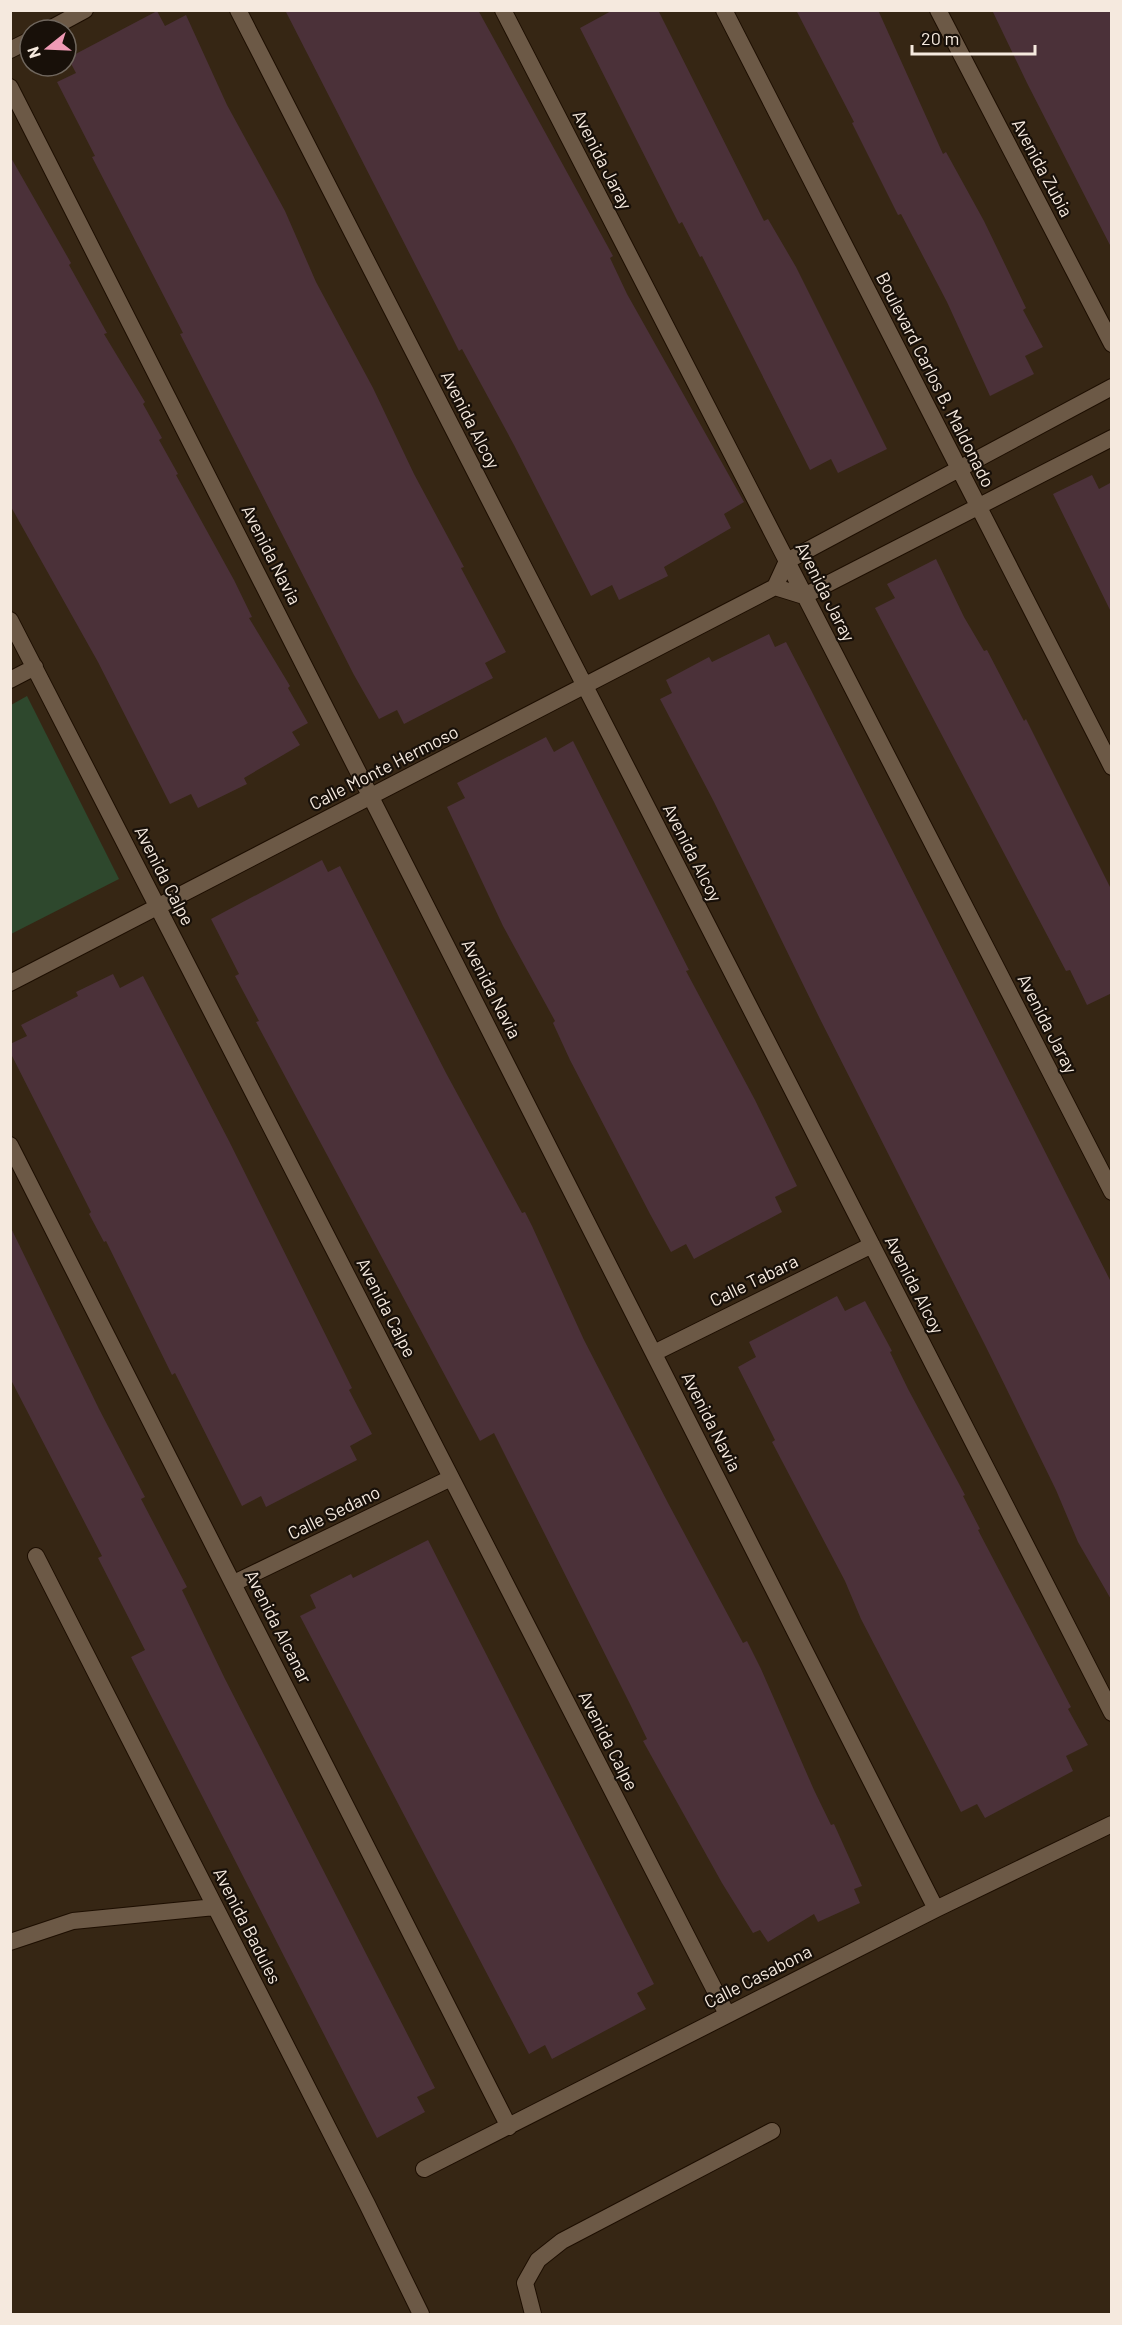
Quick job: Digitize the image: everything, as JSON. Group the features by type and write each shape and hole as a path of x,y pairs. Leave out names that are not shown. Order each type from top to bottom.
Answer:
{"street":[{"path":"70,18 84,10"},
{"name":"Avenida Alcoy","path":"238,10 1112,1713"},
{"name":"Avenida Jaray","path":"503,10 1112,1192"},
{"name":"Boulevard Carlos B. Maldonado","path":"724,10 1112,767"},
{"name":"Avenida Zubia","path":"938,10 1112,344"},
{"name":"Avenida Navia","path":"10,87 936,1909"},
{"path":"1112,387 787,561 775,587 804,596 1112,438"},
{"name":"Calle Monte Hermoso","path":"10,983 775,587"},
{"name":"Avenida Calpe","path":"10,620 728,2014"},
{"path":"10,680 35,667"},
{"name":"Avenida Alcanar","path":"10,1145 509,2127"},
{"name":"Calle Tabara","path":"654,1353 872,1245"},
{"name":"Calle Sedano","path":"234,1583 451,1478"},
{"name":"Avenida Badules","path":"36,1556 421,2314"},
{"name":"Calle Casabona","path":"424,2169 936,1909 1112,1824"},
{"path":"10,1942 73,1921 215,1906"},
{"path":"533,2314 525,2283 538,2260 562,2241 772,2131"}],"green space":[{"path":"27,696 119,879 11,934 11,705"}],"building":[{"path":"285,10 478,10 613,256 610,258 627,294 744,502 724,514 731,528 664,567 668,576 619,600 612,585 591,596 514,445 462,349 459,351"},
{"path":"613,10 658,10 764,221 768,219 796,267 887,449 838,473 831,459 810,470 702,256 700,257 682,222 679,224 580,28"},
{"path":"796,10 878,10 943,154 946,152 984,221 1026,308 1023,310 1043,347 1025,356 1034,374 990,396 947,302 901,214 898,215 852,123 854,122"},
{"path":"992,10 1112,10 1112,249 1027,83"},
{"path":"157,11 165,26 186,15 227,105 285,211 316,282 373,388 414,474 464,567 461,568 506,652 485,663 493,678 404,724 397,710 379,719 354,675 180,334 183,333 92,157 95,156 57,82 65,78 78,78 78,53"},
{"path":"10,156 71,263 69,265 107,333 104,334 145,402 143,404 162,438 159,440 178,474 176,475 234,580 252,617 249,618 290,686 288,688 308,723 292,732 300,745 244,778 247,784 198,808 191,794 170,804 98,662 10,505"},
{"path":"1092,475 1099,489 1112,482 1112,614 1053,494"},
{"path":"936,559 964,617 984,651 987,650 1024,721 1026,719 1112,891 1112,993 1087,1005 1070,970 1066,971 875,608 895,598 887,584"},
{"path":"769,634 775,647 786,642 1112,1284 1112,1601 1078,1542 1056,1490 986,1347 820,1019 714,802 660,699 672,693 666,680 709,657 712,662"},
{"path":"546,737 554,752 573,741 689,970 686,971 755,1100 797,1186 775,1197 782,1212 694,1259 686,1244 671,1252 650,1214 570,1060 553,1023 555,1021 503,926 447,807 465,798 457,783"},
{"path":"322,860 328,872 340,866 446,1073 522,1213 525,1212 584,1340 668,1503 743,1643 747,1641 814,1790 831,1825 834,1824 862,1886 854,1889 860,1903 818,1922 814,1914 768,1942 760,1930 753,1933 722,1883 643,1741 647,1739 494,1433 480,1441 256,1022 259,1021 235,976 239,974 211,919"},
{"path":"113,974 120,988 143,976 229,1141 352,1388 349,1390 372,1434 350,1446 357,1460 266,1507 261,1496 242,1506 175,1373 172,1375 106,1241 104,1242 89,1214 91,1212 10,1052 10,1044 27,1036 21,1025 78,996 76,992"},
{"path":"10,1226 99,1409 145,1497 141,1499 187,1587 182,1590 225,1679 435,2088 417,2097 425,2112 377,2138 131,1657 145,1650 98,1558 102,1556 10,1378"},
{"path":"837,1296 845,1311 865,1301 892,1351 890,1352 908,1389 965,1495 963,1496 980,1529 978,1530 1071,1707 1068,1709 1088,1745 1066,1756 1073,1771 985,1818 977,1804 961,1812 772,1442 775,1440 738,1367 756,1357 749,1342"},
{"path":"428,1540 654,1984 637,1993 646,2009 552,2059 545,2045 529,2054 300,1616 316,1608 310,1595 351,1574 353,1578"}]}
